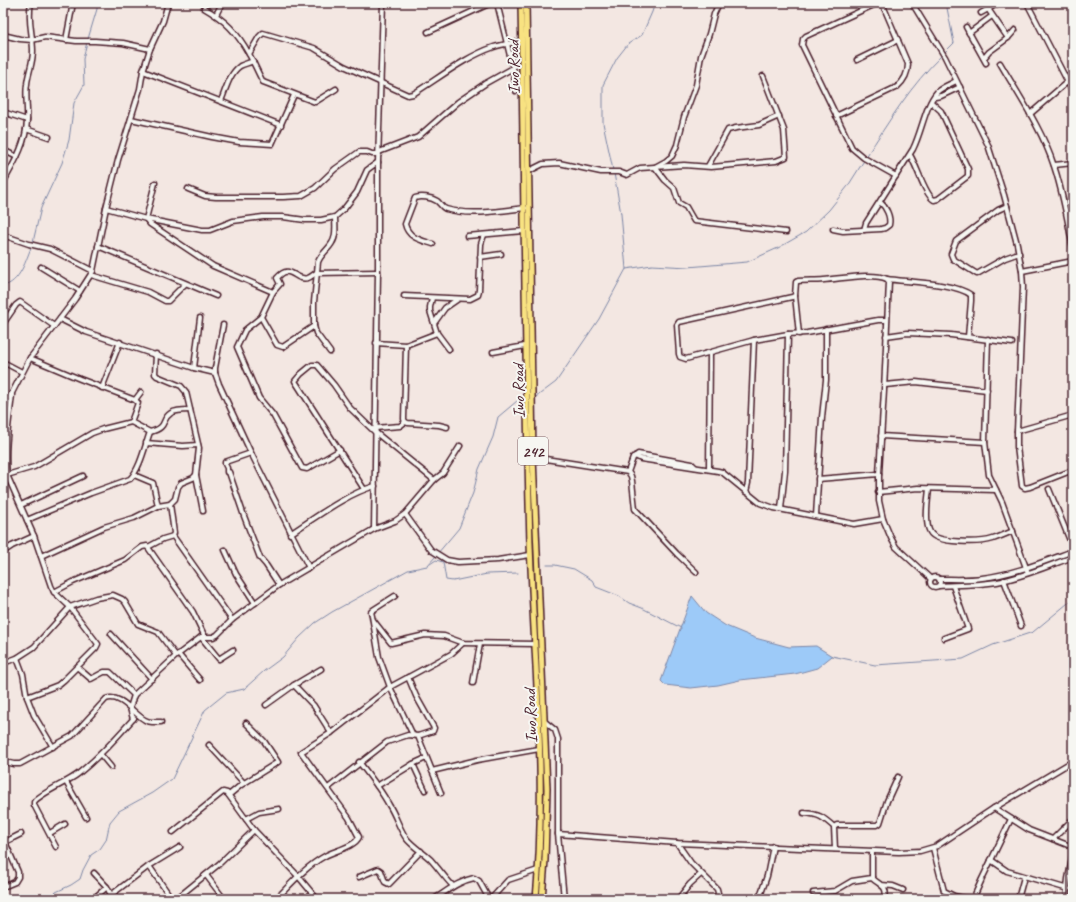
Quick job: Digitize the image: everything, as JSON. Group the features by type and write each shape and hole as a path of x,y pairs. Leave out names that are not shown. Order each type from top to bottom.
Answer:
{"main road":[{"name":"Iwo Road","path":"521,3 525,346 530,555 537,678 540,791 536,899"},
{"name":"Iwo Road","path":"526,3 533,457 538,607 543,677 546,797 542,899"},
{"path":"524,262 530,262"},
{"path":"537,678 543,677"}],"street":[{"path":"3,183 22,146 28,120 26,86 32,62 32,40 29,15 31,3"},
{"path":"66,40 73,3"},
{"path":"3,406 12,393 30,358 92,273 118,160 140,89 143,71 150,49 163,21 168,3"},
{"path":"216,15 222,3"},
{"path":"374,530 378,162 384,3"},
{"path":"428,32 492,3"},
{"path":"496,3 513,68 516,91"},
{"path":"655,167 672,156 677,145 684,117 696,85 701,56 710,34 714,14 719,3"},
{"path":"878,3 806,36 802,44 852,148 870,162 896,176"},
{"path":"836,116 897,87 906,74 908,64 882,3"},
{"path":"912,3 942,53 988,145 1020,253 1023,302 1017,447 1022,486 1026,488 1030,487 1073,470"},
{"path":"982,13 999,3"},
{"path":"1027,3 1073,92"},
{"path":"204,8 216,15 234,31 250,54 263,82 315,102 336,89"},
{"path":"988,10 1008,38"},
{"path":"969,32 992,16"},
{"path":"966,27 986,63"},
{"path":"984,58 989,52 1008,38 1015,30"},
{"path":"250,54 259,37 264,33 314,48 344,66 408,95 413,94 474,56 494,47 522,42"},
{"path":"3,35 32,40 45,37 76,41 132,44 150,49"},
{"path":"856,60 898,40"},
{"path":"221,101 229,80 233,74 241,66 253,61"},
{"path":"1000,63 1030,114 1054,165 1066,211 1073,249"},
{"path":"188,188 205,196 216,198 301,196 315,188 335,169 359,152 367,152 372,154 379,153 418,137 458,102 486,83 513,68"},
{"path":"143,71 281,125"},
{"path":"529,171 543,164 559,163 601,172 619,172 627,175 640,168 684,165 708,166 776,161 786,157 784,130 763,76"},
{"path":"1030,114 1073,77"},
{"path":"864,230 866,223 910,155 919,138 926,111 931,102 938,92 947,85 956,81"},
{"path":"947,85 951,92"},
{"path":"935,97 951,92 960,87"},
{"path":"131,119 212,137 269,145 274,142 294,94"},
{"path":"910,155 928,194 934,200 938,199 966,178 968,174 968,170 941,111 931,102"},
{"path":"3,112 28,120"},
{"path":"708,166 728,130 759,125 779,116"},
{"path":"26,128 49,137"},
{"path":"3,150 17,157"},
{"path":"106,208 146,219 202,230 210,230 233,221 263,217 321,220 335,217 344,209 357,192 367,170 378,162"},
{"path":"1054,165 1073,162"},
{"path":"655,167 665,180 674,188 679,203 686,207 694,221 786,232"},
{"path":"146,219 155,183"},
{"path":"433,244 414,238 406,228 405,224 415,198 420,197 434,200 444,209 461,212 496,212 524,208"},
{"path":"833,229 843,231 885,228 889,225 889,218 880,202"},
{"path":"1007,206 998,210 956,240 951,254 953,259 974,273 979,274 1004,258 1020,253"},
{"path":"1066,211 1073,211"},
{"path":"330,352 316,332 314,326 316,273 320,257 333,242 335,217"},
{"path":"146,219 150,224 165,235 213,266 273,292"},
{"path":"467,236 524,231"},
{"path":"3,235 29,244 50,249 92,273 148,292 165,301 168,301 185,284"},
{"path":"404,296 470,299 478,296 481,244 484,235"},
{"path":"98,246 216,296"},
{"path":"480,257 501,254"},
{"path":"1022,271 1073,261"},
{"path":"41,267 80,291"},
{"path":"340,450 307,469 302,468 272,415 259,398 237,347 244,330 252,322 261,317 273,292 280,284 277,278 284,272 288,271 304,278 308,278 316,273 378,272"},
{"path":"799,334 795,296 796,282 855,276 883,277 887,279 951,287 967,292 971,295 968,337"},
{"path":"887,279 889,282 886,320 885,385 878,492 883,519 896,547 931,579 931,585 933,587 973,585 1004,580 1073,550 1049,489"},
{"path":"795,296 679,322 677,325 680,357 686,359 754,340 886,320"},
{"path":"432,298 430,311 438,333 449,349"},
{"path":"434,322 446,308 458,298"},
{"path":"3,324 20,302 54,326"},
{"path":"261,317 280,347 314,326"},
{"path":"60,318 81,330 194,368 215,373"},
{"path":"194,368 200,318"},
{"path":"223,325 215,373 218,384 290,534 309,568"},
{"path":"816,516 822,417 826,380 826,329"},
{"path":"376,343 406,345 438,333"},
{"path":"886,336 907,333 968,337 1012,343"},
{"path":"781,509 785,471 788,334"},
{"path":"988,339 985,442 989,476 1002,502 1027,571"},
{"path":"746,492 748,483 754,340"},
{"path":"102,388 120,342"},
{"path":"405,422 406,345"},
{"path":"493,352 525,346"},
{"path":"709,469 710,353"},
{"path":"156,354 155,374 181,386 184,389 198,444 199,454 196,475 203,511"},
{"path":"30,358 135,400 138,403 131,422"},
{"path":"3,362 22,372"},
{"path":"364,489 295,381 312,365 317,365 334,385 350,408 434,480"},
{"path":"885,385 916,382 987,390"},
{"path":"135,400 141,392"},
{"path":"12,393 7,438 5,476 34,536 54,592 70,608 98,644 96,648 64,680 27,697"},
{"path":"5,476 34,467 92,433 103,429 131,422 150,432 157,430 162,426 166,417 171,413 175,411 190,410"},
{"path":"1017,431 1073,415"},
{"path":"376,430 400,426 405,422"},
{"path":"405,422 447,427"},
{"path":"27,520 91,493 130,479 134,475 150,432"},
{"path":"881,436 985,442"},
{"path":"146,443 183,446 198,444"},
{"path":"133,719 130,708 134,695 177,655 203,637 213,637 217,635 232,620 279,585 374,530 395,521 405,514 434,480 443,473 460,446"},
{"path":"251,452 225,462 224,464 229,472 260,558 279,585"},
{"path":"628,472 635,456 638,454 649,456 692,464 695,467 722,472 760,503 781,509 854,524 883,519"},
{"path":"533,457 628,472 632,481 635,509 696,572"},
{"path":"818,479 879,474"},
{"path":"134,475 153,484 158,506"},
{"path":"41,556 104,527 134,518 158,506 170,504 175,499 178,487 181,483 193,478 196,475"},
{"path":"20,505 84,476"},
{"path":"290,534 328,509 364,489 375,486"},
{"path":"878,492 929,489 996,490"},
{"path":"929,489 927,520 929,531 932,536 945,540 976,542 992,540 1013,531"},
{"path":"170,504 174,533 173,536 232,620"},
{"path":"405,514 431,550 447,560 458,562 498,560 530,555"},
{"path":"3,552 12,546 34,536"},
{"path":"54,592 73,582 125,560 142,547 148,547 163,539 173,536"},
{"path":"148,547 193,612 203,637 219,659 233,650"},
{"path":"225,550 236,574 255,604"},
{"path":"931,579 936,577 939,579 980,579 1027,571 1073,557"},
{"path":"939,579 939,586"},
{"path":"1004,580 1021,626"},
{"path":"944,638 968,629 953,586"},
{"path":"3,663 17,658 34,647 70,608 96,598 117,596 125,602 138,624 158,632 200,680"},
{"path":"395,596 373,610 375,636 379,658 390,687 413,735"},
{"path":"373,620 391,643 425,635 444,636 463,643 535,644"},
{"path":"375,636 381,631"},
{"path":"111,634 152,678"},
{"path":"276,899 298,876 325,856 356,843 358,839 358,833 328,788 301,752 331,732 390,687 451,654 463,643"},
{"path":"473,683 480,644"},
{"path":"17,658 23,674 27,697 34,715 53,747"},
{"path":"77,667 91,679 104,672 110,672 134,695"},
{"path":"266,705 294,685 321,669"},
{"path":"328,788 359,762 387,742 399,737 413,735 418,736 432,732 434,728 416,696 408,677"},
{"path":"294,685 314,706 331,732"},
{"path":"3,759 5,762 20,764 53,747 72,736 108,698 112,697 118,699 147,721 161,722"},
{"path":"56,847 34,805 34,802 39,796 77,775 101,755 137,714"},
{"path":"544,720 555,730 558,739 558,834 564,899"},
{"path":"229,795 244,783 278,762 264,741 246,723"},
{"path":"418,736 441,793"},
{"path":"209,745 244,783"},
{"path":"432,771 477,760 539,749"},
{"path":"101,755 111,767"},
{"path":"377,786 413,764 426,758"},
{"path":"558,834 677,842 908,852 933,848 944,842 994,808 1073,761"},
{"path":"359,762 390,806 398,825 406,837 453,886"},
{"path":"413,764 425,790"},
{"path":"834,827 837,825 877,825 880,823 898,777"},
{"path":"66,782 86,817"},
{"path":"173,832 224,792 229,795 254,830 298,876 317,899"},
{"path":"246,819 259,812 279,808"},
{"path":"994,808 1029,830 1073,847"},
{"path":"804,813 821,816 834,827 835,849"},
{"path":"973,899 1011,819"},
{"path":"1053,839 1073,819"},
{"path":"50,833 65,824"},
{"path":"176,899 220,864 254,830"},
{"path":"3,886 15,882 18,877 18,872 4,843 22,834"},
{"path":"677,842 690,863 717,889 718,893 716,899"},
{"path":"759,899 767,876 773,846"},
{"path":"111,895 149,866 180,847"},
{"path":"933,848 943,888 948,894 954,897 968,899"},
{"path":"359,877 378,869 381,871 385,882 389,884 421,851"},
{"path":"872,851 872,878 885,888 886,899"},
{"path":"1066,899 1073,853"},
{"path":"991,860 1002,869 1024,877 1068,889"},
{"path":"149,866 172,899"},
{"path":"434,899 453,886 467,879 476,879 479,881 490,899 508,880 538,870"},
{"path":"94,874 107,887 115,899"},
{"path":"678,899 690,884 701,874"},
{"path":"206,875 224,899"},
{"path":"1018,899 1024,877"},
{"path":"813,893 835,890 852,881 872,878"},
{"path":"880,885 893,886 903,890"},
{"path":"92,899 107,887"}],"water":[{"path":"692,596 706,613 726,626 755,638 789,647 816,646 832,656 817,668 795,674 740,680 718,685 691,688 665,685 661,681"}],"waterway":[{"path":"88,39 97,9 97,3"},
{"path":"613,170 603,123 603,85 617,58 628,44 642,35 655,3"},
{"path":"944,53 954,43 946,3"},
{"path":"33,242 41,208 62,163 69,140 74,103 84,85 83,59 87,42"},
{"path":"866,157 910,91 942,55"},
{"path":"536,397 556,382 599,319 626,269 652,265 688,267 747,262 778,248 806,232 829,210 848,186 865,159"},
{"path":"614,173 621,214 626,269"},
{"path":"3,286 9,284 18,276 25,264 32,245"},
{"path":"438,553 459,528 473,493 479,469 493,437 498,417 517,401"},
{"path":"49,899 56,892 80,879 91,855 100,849 106,840 110,822 119,811 152,793 172,779 205,710 226,693 244,689 264,671 283,657 299,638 315,623 408,570 427,566 436,556"},
{"path":"427,566 436,560 443,562 446,580 453,581 487,574 518,573"},
{"path":"547,565 574,569 592,580 596,587 619,596 629,603 681,628"},
{"path":"832,656 875,665 963,659 993,645 1033,632 1073,599"}]}
